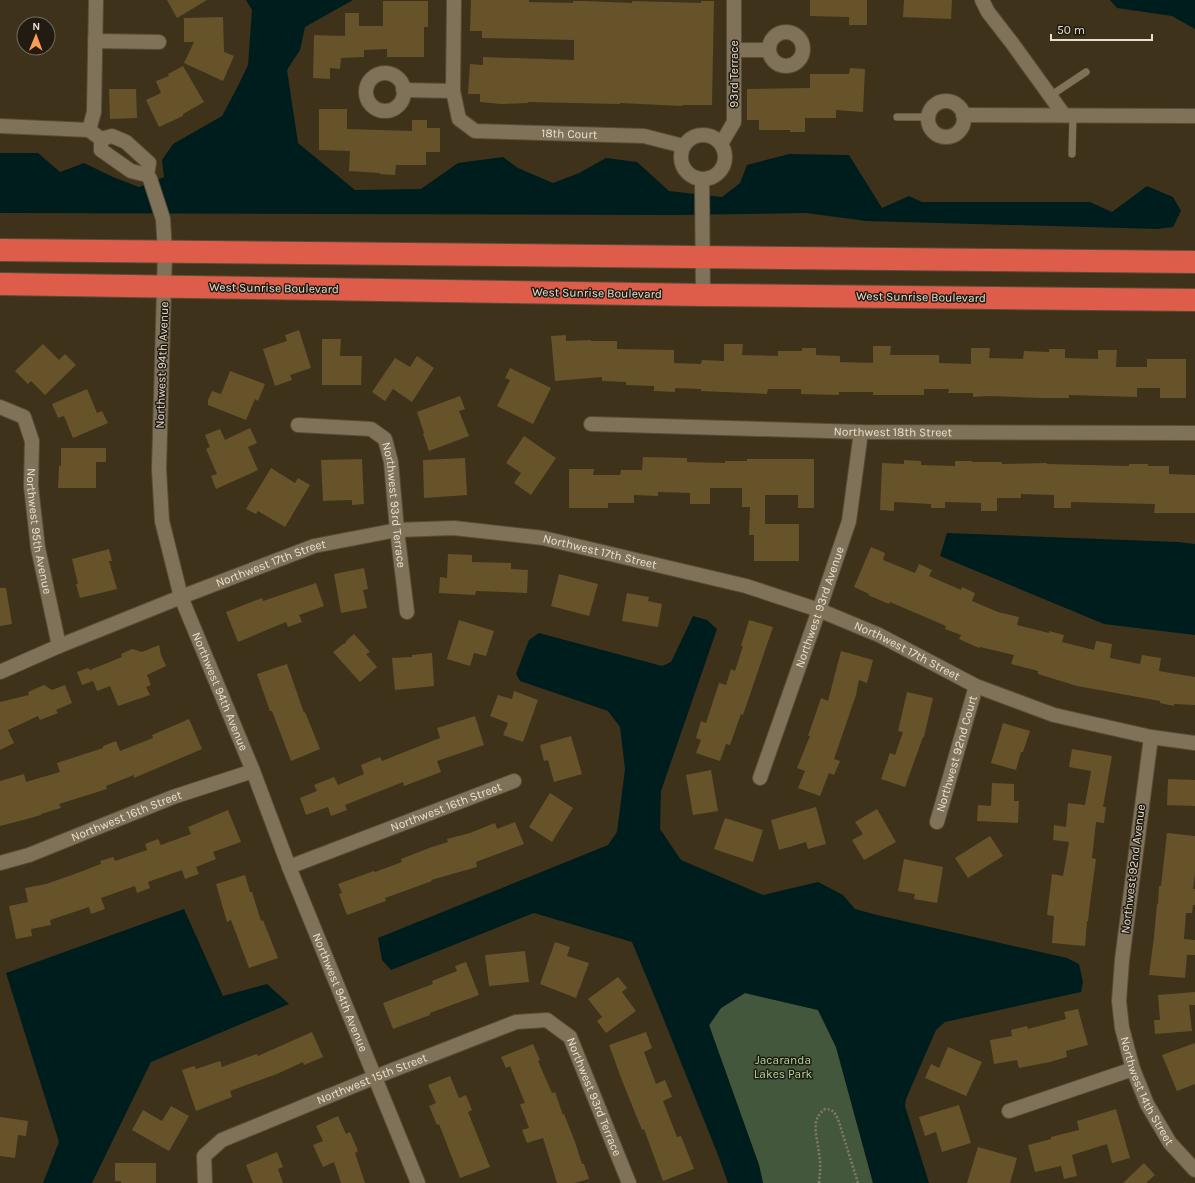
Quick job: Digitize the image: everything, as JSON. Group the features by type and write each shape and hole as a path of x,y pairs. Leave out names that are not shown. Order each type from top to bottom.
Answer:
{"highway":[{"path":"0,250 1195,262"},
{"name":"West Sunrise Boulevard","path":"0,284 703,295 1195,300"}],"street":[{"path":"88,130 94,112 96,0"},
{"path":"404,90 453,92 454,0"},
{"name":"93rd Terrace","path":"721,144 734,122 734,0"},
{"path":"982,0 988,12 1050,96 1068,115"},
{"path":"95,41 159,42"},
{"path":"734,50 769,50"},
{"name":"18th Court","path":"453,92 459,119 475,131 644,136 683,146"},
{"path":"943,100 955,103 960,107 964,114 963,125 960,130 950,137 939,136 934,133 930,129 927,117 932,106 943,100"},
{"path":"964,114 1195,116"},
{"path":"0,126 88,130 101,139 101,150 131,171 148,177"},
{"path":"702,185 721,170 725,157 724,150 716,138 701,134 694,136 683,146 681,161 688,173 695,177 702,185 703,295"},
{"name":"Northwest 94th Avenue","path":"101,139 112,136 126,142 149,163 148,177 163,219 165,252 159,469 162,521 181,597 253,771 289,867 418,1183"},
{"name":"Northwest 95th Avenue","path":"0,407 24,417 32,441 31,486 38,548 59,646"},
{"name":"Northwest 18th Street","path":"591,424 861,432 1195,433"},
{"name":"Northwest 93rd Terrace","path":"298,425 371,430 385,439 391,462 397,530 407,612"},
{"name":"Northwest 93rd Avenue","path":"760,778 849,520 861,432"},
{"name":"Northwest 17th Street","path":"0,672 59,646 181,597 314,546 397,530 454,528 543,538 746,586 819,610 879,635 976,686 1054,715 1151,737 1195,743"},
{"name":"Northwest 92nd Court","path":"937,822 976,686"},
{"name":"Northwest 92nd Avenue","path":"1119,1001 1123,952 1151,737"},
{"name":"Northwest 16th Street","path":"0,863 29,855 173,797 253,771"},
{"name":"Northwest 16th Street","path":"289,867 514,781"},
{"name":"Northwest 14th Street","path":"1119,1001 1122,1028 1132,1069 1147,1104 1170,1142 1195,1170"},
{"name":"Northwest 93rd Terrace","path":"548,1020 570,1037 629,1183"},
{"name":"Northwest 15th Street","path":"205,1183 204,1156 222,1140 375,1077 516,1022 548,1020"},
{"path":"1009,1110 1132,1069"}],"lane":[{"path":"1050,96 1086,72"},
{"path":"1068,115 1072,154"},
{"path":"897,117 927,117"}],"path":[{"path":"819,1183 820,1156 815,1127 818,1116 825,1109 830,1109 834,1112 838,1119 858,1183"}],"green space":[{"name":"Jacaranda Lakes Park","path":"745,993 818,1010 836,1047 873,1183 763,1183 759,1165 709,1026 721,1008"}],"water":[{"path":"246,0 353,0 305,27 300,50 287,70 298,143 355,190 421,189 458,163 503,157 518,168 553,183 579,173 606,158 637,162 669,191 722,197 740,183 747,165 789,154 849,155 882,208 909,196 922,202 1090,202 1112,212 1147,186 1173,197 1181,211 1173,227 1157,229 866,221 806,213 675,215 0,213 0,153 38,153 60,172 84,163 113,177 139,187 164,177 162,160 173,144 222,116 248,65 252,10"},
{"path":"1110,0 1195,0 1195,29 1172,16 1117,8"},
{"path":"947,533 1178,542 1195,544 1195,635 1104,624 940,556"},
{"path":"693,616 707,620 717,629 661,791 660,829 681,860 763,895 818,882 843,895 855,909 1067,958 1079,964 1083,982 1081,992 945,1022 936,1030 906,1099 905,1106 929,1183 873,1183 836,1047 818,1010 745,993 721,1008 709,1025 759,1165 763,1183 728,1183 632,942 534,913 391,970 382,960 378,938 608,845 617,832 625,769 620,727 608,711 520,681 516,674 529,640 539,633 662,666 671,662"},
{"path":"184,909 223,996 267,984 289,1004 151,1062 92,1183 43,1183 59,1142 6,973"}],"building":[{"path":"167,0 207,0 177,18"},
{"path":"471,0 529,0 529,2 573,3 573,1 701,3 701,1 714,1 712,105 682,106 620,103 528,102 501,104 480,102 480,94 468,94 470,64 483,65 483,57 574,60 574,40 482,38 482,31 470,31"},
{"path":"810,0 867,0 867,25 849,25 849,17 810,16"},
{"path":"904,0 952,0 951,19 903,17"},
{"path":"383,1 428,1 428,27 424,27 424,57 387,57 387,49 364,50 364,57 341,58 340,69 330,68 330,79 313,78 314,35 345,36 345,13 359,13 359,26 383,26"},
{"path":"223,17 224,52 234,56 223,81 184,63 194,42 184,42 184,18"},
{"path":"183,66 204,102 183,114 183,116 159,127 146,100 161,93 156,81 169,76 168,74"},
{"path":"850,68 865,69 863,112 836,110 836,118 805,118 805,132 790,132 790,130 759,130 759,120 747,120 747,89 810,88 810,74 849,74"},
{"path":"109,89 136,89 137,118 110,119"},
{"path":"319,109 347,109 347,129 412,131 412,120 427,120 427,128 440,128 440,152 426,152 426,165 396,165 395,175 349,171 350,151 319,150"},
{"path":"299,330 311,368 290,375 292,380 275,386 263,349 287,341 285,335"},
{"path":"566,335 566,341 617,341 617,349 674,350 674,363 701,364 702,360 724,361 724,344 743,344 742,355 778,356 778,351 802,351 802,348 816,348 816,355 840,356 840,362 873,363 873,346 891,346 890,355 939,355 939,363 971,364 971,348 990,348 989,358 1023,359 1024,351 1049,352 1049,349 1065,349 1065,358 1098,359 1098,350 1117,350 1116,367 1147,367 1147,359 1186,359 1186,398 1160,398 1160,388 1137,388 1137,397 1069,395 1069,398 1041,398 989,396 973,397 973,393 948,393 949,389 924,389 924,395 873,395 873,392 839,392 839,395 801,394 801,389 768,389 767,394 701,391 701,389 675,388 675,392 654,391 654,386 626,385 626,382 602,381 602,377 555,381 551,336"},
{"path":"322,339 341,339 340,356 362,356 361,385 322,385"},
{"path":"43,344 59,360 65,354 76,365 45,395 31,381 28,384 15,371"},
{"path":"417,356 434,368 412,402 393,389 385,401 372,392 395,358 410,367"},
{"path":"510,368 551,388 533,424 497,406 510,380 505,378"},
{"path":"230,371 265,384 258,401 255,399 246,420 208,405 208,400 212,391 221,394"},
{"path":"87,389 97,413 102,411 108,423 73,438 64,416 58,418 52,404"},
{"path":"460,396 465,409 459,411 469,436 429,451 417,412"},
{"path":"250,428 257,443 248,447 258,470 216,489 211,476 217,474 206,449 210,447 205,435 220,429 225,440"},
{"path":"524,436 556,458 531,495 514,483 521,473 506,463"},
{"path":"61,448 106,448 106,462 96,462 96,488 58,488 59,466 61,466"},
{"path":"643,457 687,458 687,462 725,463 725,461 747,461 747,459 814,459 814,508 798,508 798,495 765,495 765,524 799,524 799,561 754,561 754,535 749,535 750,507 742,507 742,488 710,488 710,504 690,504 690,493 658,492 658,496 634,495 634,503 608,503 608,508 569,508 569,469 594,469 593,475 620,475 621,470 642,470"},
{"path":"465,458 467,495 424,498 423,460"},
{"path":"362,459 364,504 352,505 352,500 323,501 321,460"},
{"path":"904,460 921,461 921,465 955,466 955,461 972,461 1002,462 1002,464 1047,463 1129,466 1129,464 1148,464 1148,466 1169,466 1169,474 1195,475 1195,513 1154,513 1155,504 1071,502 1071,508 1054,508 1054,495 1021,494 1021,498 997,498 997,511 981,511 981,503 945,502 945,508 931,508 931,504 894,502 894,511 880,510 882,463 904,464"},
{"path":"271,468 295,483 298,478 310,485 285,527 258,511 256,514 246,509"},
{"path":"871,547 885,553 883,560 915,573 919,564 932,570 929,576 961,590 962,587 975,593 972,601 998,612 1019,617 1017,625 1064,635 1062,642 1094,650 1096,641 1112,644 1110,658 1140,664 1142,655 1161,658 1159,671 1195,677 1195,705 1174,704 1174,706 1160,703 1160,701 1077,686 1038,674 1038,671 1011,664 1014,655 979,648 959,639 961,635 945,629 946,626 890,602 889,604 868,595 869,594 854,587"},
{"path":"109,549 112,561 109,561 117,589 80,598 72,559"},
{"path":"448,554 472,555 472,562 511,563 511,569 528,570 527,593 476,591 475,595 439,593 440,577 447,578"},
{"path":"364,568 368,589 363,590 367,608 341,613 334,574"},
{"path":"559,574 598,584 589,616 551,606"},
{"path":"316,583 324,606 299,615 302,622 288,627 286,622 238,642 226,612 262,598 263,601"},
{"path":"0,588 6,588 12,624 0,626"},
{"path":"627,593 649,597 648,601 662,604 658,627 622,621"},
{"path":"459,620 494,631 486,656 474,653 470,666 447,659"},
{"path":"749,620 773,627 743,715 741,714 730,745 726,744 720,761 696,753 701,740 696,738 701,721 706,723 719,683 726,685 731,669 735,671"},
{"path":"354,634 370,652 366,654 377,667 360,682 333,652 346,643 346,641"},
{"path":"159,645 161,655 166,666 147,675 151,685 146,687 150,695 118,706 110,686 97,691 93,681 82,685 77,672 88,668 90,670 122,657 121,654 132,649 142,652"},
{"path":"841,651 873,660 867,683 859,680 856,695 834,759 840,761 834,775 829,773 820,796 798,788 805,771 797,768 810,736 808,736 821,698 828,701"},
{"path":"432,653 434,686 395,690 392,658 412,657 412,655"},
{"path":"287,664 304,713 305,712 320,749 291,761 272,711 270,711 257,674"},
{"path":"44,685 52,690 65,685 72,703 56,710 58,713 40,720 38,716 8,730 14,743 0,750 0,702 29,695 28,692"},
{"path":"514,691 538,700 523,742 503,735 508,723 490,716 498,695 512,699"},
{"path":"907,692 933,698 924,737 905,787 881,779 890,753 895,755 903,732 898,731"},
{"path":"475,716 484,745 437,761 441,772 404,786 403,782 345,805 347,810 331,816 328,807 306,815 300,798 317,791 314,785 334,777 338,785 364,774 361,765 380,757 382,761 440,738 437,728"},
{"path":"189,719 202,749 134,778 134,775 106,786 107,789 59,804 61,808 0,826 0,781 24,774 26,782 60,772 57,763 103,748 103,746 116,741 120,751 153,738 152,735"},
{"path":"1003,723 1030,731 1023,752 1021,752 1016,770 991,763"},
{"path":"571,736 582,774 554,782 548,760 544,761 540,745"},
{"path":"1072,749 1112,756 1103,807 1106,807 1104,823 1096,822 1092,858 1096,859 1085,946 1052,943 1054,916 1047,915 1052,874 1063,876 1069,842 1053,840 1054,825 1066,827 1068,803 1085,805 1091,771 1069,767"},
{"path":"711,770 718,811 693,815 686,775"},
{"path":"1168,779 1195,780 1195,806 1167,805"},
{"path":"992,783 1014,784 1014,801 1019,801 1018,823 977,821 978,805 991,806"},
{"path":"550,793 573,808 552,842 529,827"},
{"path":"816,807 826,844 808,849 806,842 779,850 771,820"},
{"path":"877,809 896,842 864,860 852,840 863,834 855,822"},
{"path":"228,810 241,842 213,852 216,859 196,867 199,874 185,879 182,870 148,882 150,888 137,893 135,886 101,898 105,909 91,914 89,907 50,920 51,925 31,929 32,936 16,939 9,906 28,902 25,888 46,884 72,875 101,864 100,861 113,857 115,861 147,850 145,844 158,839 161,845 191,834 188,827"},
{"path":"725,818 763,830 753,862 714,849"},
{"path":"515,822 524,844 476,862 477,867 431,880 432,881 385,898 386,901 347,915 339,894 342,893 338,884 402,862 401,859 448,842 447,839 470,833 495,823 497,829"},
{"path":"1167,833 1195,836 1195,874 1193,889 1195,889 1195,905 1193,905 1192,913 1186,913 1184,939 1195,940 1195,955 1187,955 1185,978 1149,975 1159,886 1161,886"},
{"path":"990,836 1003,856 968,878 955,858"},
{"path":"904,859 943,867 937,903 914,899 915,894 898,891"},
{"path":"245,875 261,921 263,920 278,958 249,968 231,920 227,922 216,884"},
{"path":"555,942 570,947 567,956 589,963 576,998 540,984"},
{"path":"525,951 529,982 489,986 485,955"},
{"path":"466,962 479,995 430,1013 430,1015 393,1029 383,1003 433,984 432,981 457,971 455,966"},
{"path":"618,977 627,988 622,992 636,1011 606,1033 597,1021 602,1017 588,999"},
{"path":"1195,992 1195,1005 1189,1005 1192,1031 1155,1034 1154,1020 1160,1020 1158,995"},
{"path":"1078,1009 1088,1045 1066,1051 1067,1057 1050,1062 1019,1068 1017,1060 994,1064 990,1040 1012,1036 1011,1030 1027,1026 1028,1029 1066,1019 1064,1012"},
{"path":"312,1032 323,1057 304,1065 303,1062 277,1074 230,1091 232,1097 196,1111 182,1070 194,1066 196,1069 220,1061 222,1067 257,1054 258,1056"},
{"path":"646,1032 652,1048 644,1052 656,1084 665,1080 672,1097 663,1101 677,1137 681,1136 694,1169 663,1181 644,1129 642,1130 609,1045"},
{"path":"1195,1043 1195,1084 1177,1091 1162,1055"},
{"path":"533,1044 540,1060 538,1061 552,1093 555,1092 589,1179 574,1183 557,1183 543,1138 527,1143 522,1130 529,1128 520,1104 525,1103 510,1066 506,1068 501,1057"},
{"path":"948,1047 982,1062 966,1096 925,1078 931,1064 939,1068"},
{"path":"450,1076 459,1098 466,1095 472,1110 468,1112 490,1167 460,1178 439,1124 437,1125 429,1106 436,1103 428,1085"},
{"path":"959,1105 971,1143 942,1152 936,1132 925,1136 919,1117"},
{"path":"171,1106 189,1116 169,1151 132,1130 143,1110 162,1121"},
{"path":"1116,1109 1130,1158 1112,1163 1107,1144 1072,1155 1077,1176 1064,1179 1061,1166 1035,1172 1028,1145 1079,1130 1077,1121"},
{"path":"338,1116 346,1134 350,1132 358,1151 355,1153 365,1183 341,1183 334,1162 323,1167 313,1145 323,1141 316,1126"},
{"path":"0,1117 28,1121 26,1136 18,1135 15,1158 0,1156"},
{"path":"978,1147 1017,1158 1010,1183 967,1183"},
{"path":"277,1152 283,1167 278,1169 283,1183 253,1183 246,1165"},
{"path":"115,1163 156,1163 156,1183 121,1183 121,1181 115,1181"},
{"path":"1144,1163 1155,1175 1146,1183 1123,1183"}]}
